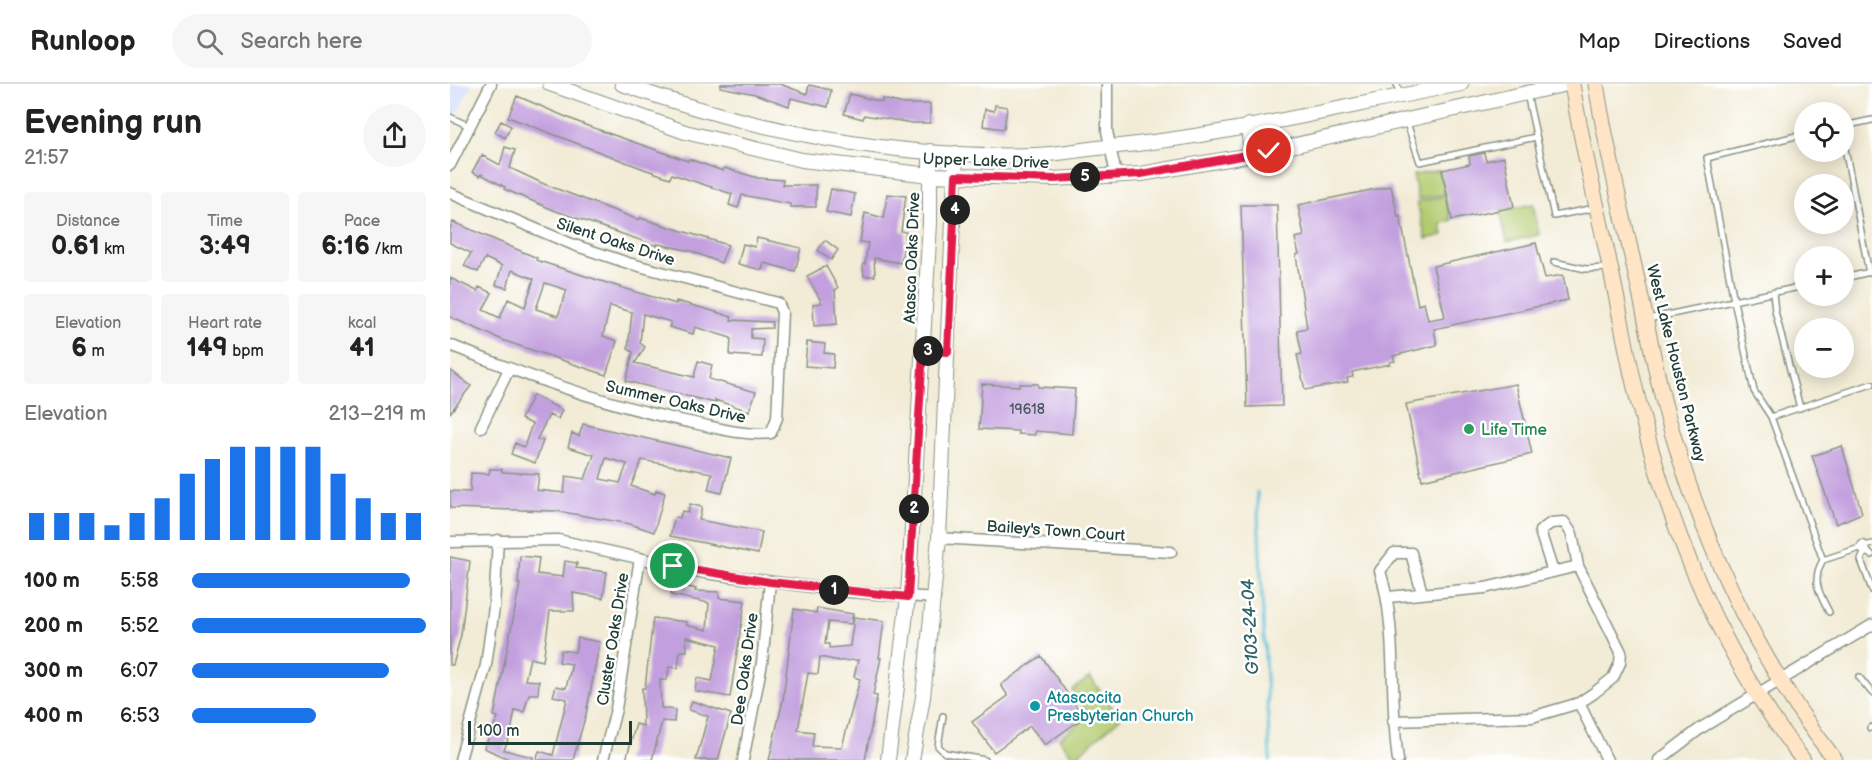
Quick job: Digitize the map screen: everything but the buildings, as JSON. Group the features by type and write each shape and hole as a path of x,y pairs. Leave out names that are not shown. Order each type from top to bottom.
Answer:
{"main road":[{"path":"1572,84 1640,408 1673,518 1706,599 1756,693 1803,760"},
{"name":"West Lake Houston Parkway","path":"1596,84 1664,401 1689,485 1726,580 1779,681 1835,760"},
{"path":"1610,268 1634,263"}],"street":[{"path":"450,165 491,84"},
{"name":"Upper Lake Drive","path":"550,84 685,132 801,160 930,175 1054,179 1141,174 1251,154 1567,84"},
{"name":"Upper Lake Drive","path":"622,84 721,115 818,137 930,151 1036,154 1111,146 1137,146 1248,125 1398,90 1461,84"},
{"path":"1107,84 1107,131 1116,175"},
{"path":"1398,90 1406,118"},
{"path":"714,140 721,115"},
{"path":"1248,125 1251,154"},
{"name":"Atasca Oaks Drive","path":"888,760 908,597 923,351 930,151"},
{"path":"912,760 935,598 956,153"},
{"name":"Silent Oaks Drive","path":"450,193 574,245 628,263 778,303"},
{"name":"Summer Oaks Drive","path":"450,345 509,369 667,417 755,435 771,433 777,418 782,312 778,303"},
{"path":"923,351 948,352"},
{"path":"481,427 509,369"},
{"path":"1393,721 1532,717 1579,703 1613,678 1622,652 1578,566 1572,534 1564,522 1551,522 1540,531 1553,572"},
{"name":"Bailey's Town Court","path":"939,538 1171,552"},
{"path":"460,760 486,665 494,607 498,540"},
{"path":"450,542 558,540 705,573 908,597 935,598"},
{"path":"1398,760 1393,721 1388,597 1380,571 1394,553 1411,553 1422,593"},
{"name":"Cluster Oaks Drive","path":"603,760 616,709 640,558"},
{"path":"1388,597 1485,588 1578,566"},
{"name":"Dee Oaks Drive","path":"743,760 760,674 770,582"},
{"path":"1659,760 1701,728 1756,693 1872,625"},
{"path":"1579,703 1607,760"}],"lane":[{"path":"1527,92 1554,216 1597,208"},
{"path":"450,117 469,126"},
{"path":"1406,118 1420,162 1536,137"},
{"path":"1854,124 1872,120"},
{"path":"1794,136 1707,158 1734,301 1754,391 1771,417 1823,560"},
{"path":"1848,162 1870,272 1854,276"},
{"path":"1554,262 1587,269 1610,268"},
{"path":"1646,320 1794,288"},
{"path":"1773,293 1775,311 1800,408"},
{"path":"1771,417 1872,384"},
{"path":"1829,612 1816,587 1816,571 1823,560 1868,549"},
{"path":"1868,549 1861,560 1872,590"},
{"path":"1859,677 1872,693"},
{"path":"943,716 937,740 938,746 945,753 985,760"},
{"path":"943,760 945,753"}],"shaded area":[{"path":"450,84 472,84 450,128"}],"green space":[{"path":"1440,170 1445,194 1418,199 1413,175"},
{"path":"1445,196 1451,221 1441,223 1443,235 1426,239 1417,202"},
{"path":"1533,204 1539,235 1507,242 1500,211"},
{"path":"1090,677 1120,718 1074,758 1059,738 1089,716 1072,690"}],"waterway":[{"name":"G103-24-04","path":"1257,492 1270,760"}],"place":[{"name":"Life Time","path":"1469,429"},
{"name":"Atascocita Presbyterian Church","path":"1035,706"}],"route":[{"path":"673,566 770,582 908,597 923,351 948,352 956,176 1054,179 1141,174 1269,151"}]}
